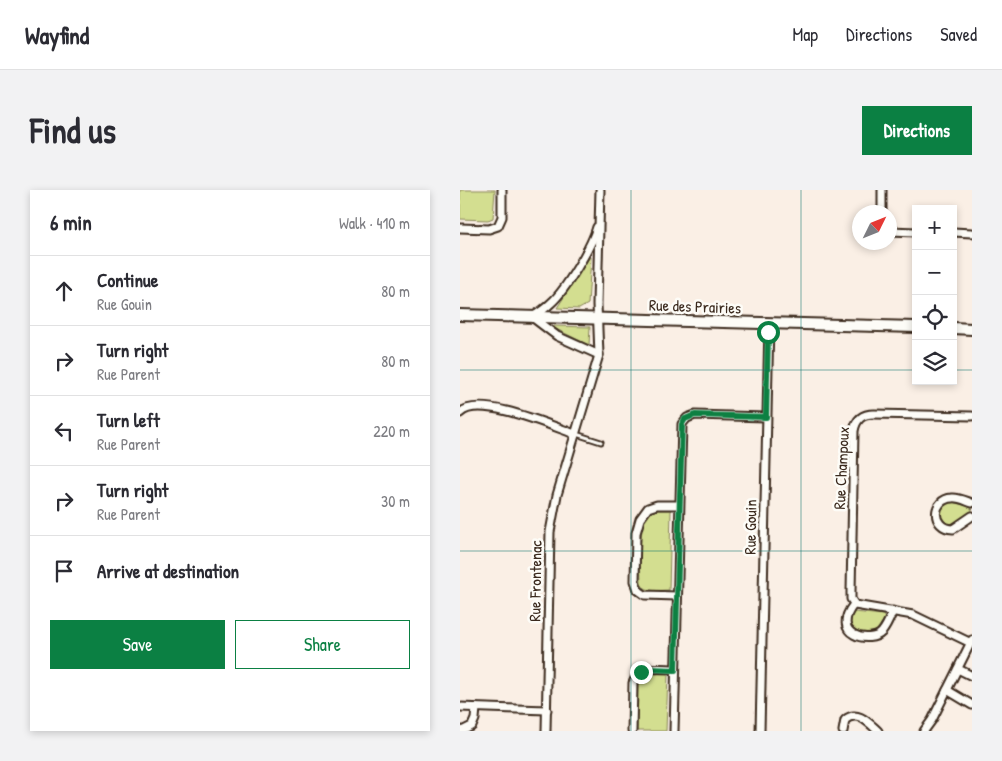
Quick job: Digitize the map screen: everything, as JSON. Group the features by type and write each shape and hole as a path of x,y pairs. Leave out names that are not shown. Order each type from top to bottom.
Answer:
{"main road":[{"name":"Rue des Prairies","path":"460,315 912,327"},
{"path":"957,328 972,329"}],"street":[{"path":"460,228 489,229 498,226 502,217 502,190"},
{"name":"Rue Frontenac","path":"546,731 550,532 556,495 599,355 600,190"},
{"path":"882,190 882,205"},
{"path":"599,355 557,336 532,317 558,296 590,246 600,219"},
{"path":"897,231 912,232"},
{"path":"957,232 972,233"},
{"name":"Rue Gouin","path":"760,731 768,323"},
{"path":"460,413 468,408 495,408 575,434"},
{"name":"Rue Champoux","path":"893,611 884,630 870,637 858,636 849,631 845,622 847,613 854,604 851,599 851,582 854,431 857,421 864,415 874,414 972,416"},
{"path":"674,731 680,431 683,421 695,415 766,417"},
{"path":"972,503 949,498 938,507 936,516 940,524 948,529 957,527 972,516"},
{"path":"677,596 648,595 642,594 638,590 635,581 636,533 640,519 648,508 657,505 679,505"},
{"path":"854,604 858,607 893,611 921,618 971,642 932,720 924,731"},
{"path":"958,668 972,676"},
{"path":"632,731 633,683 636,676 647,669 675,670"},
{"path":"947,690 972,705"},
{"path":"460,707 547,710"},
{"path":"461,731 472,726 476,708"},
{"path":"843,731 845,720 856,715 878,731"}],"lane":[{"path":"575,434 601,442"}],"green space":[{"path":"460,190 495,190 493,218 488,220 460,219"},
{"path":"591,257 588,304 579,309 557,308 589,258"},
{"path":"554,326 590,327 589,345 554,328"},
{"path":"951,502 972,507 972,511 956,523 947,524 942,518 941,512"},
{"path":"655,510 671,510 669,590 650,590 641,584 640,543 642,532 644,522"},
{"path":"854,612 883,615 885,618 876,631 861,632 853,628 851,624 851,614"},
{"path":"648,674 668,674 666,731 637,731 638,684 642,677"}],"route":[{"path":"641,672 650,669 675,670 680,431 683,421 695,415 766,417 768,332"}]}
